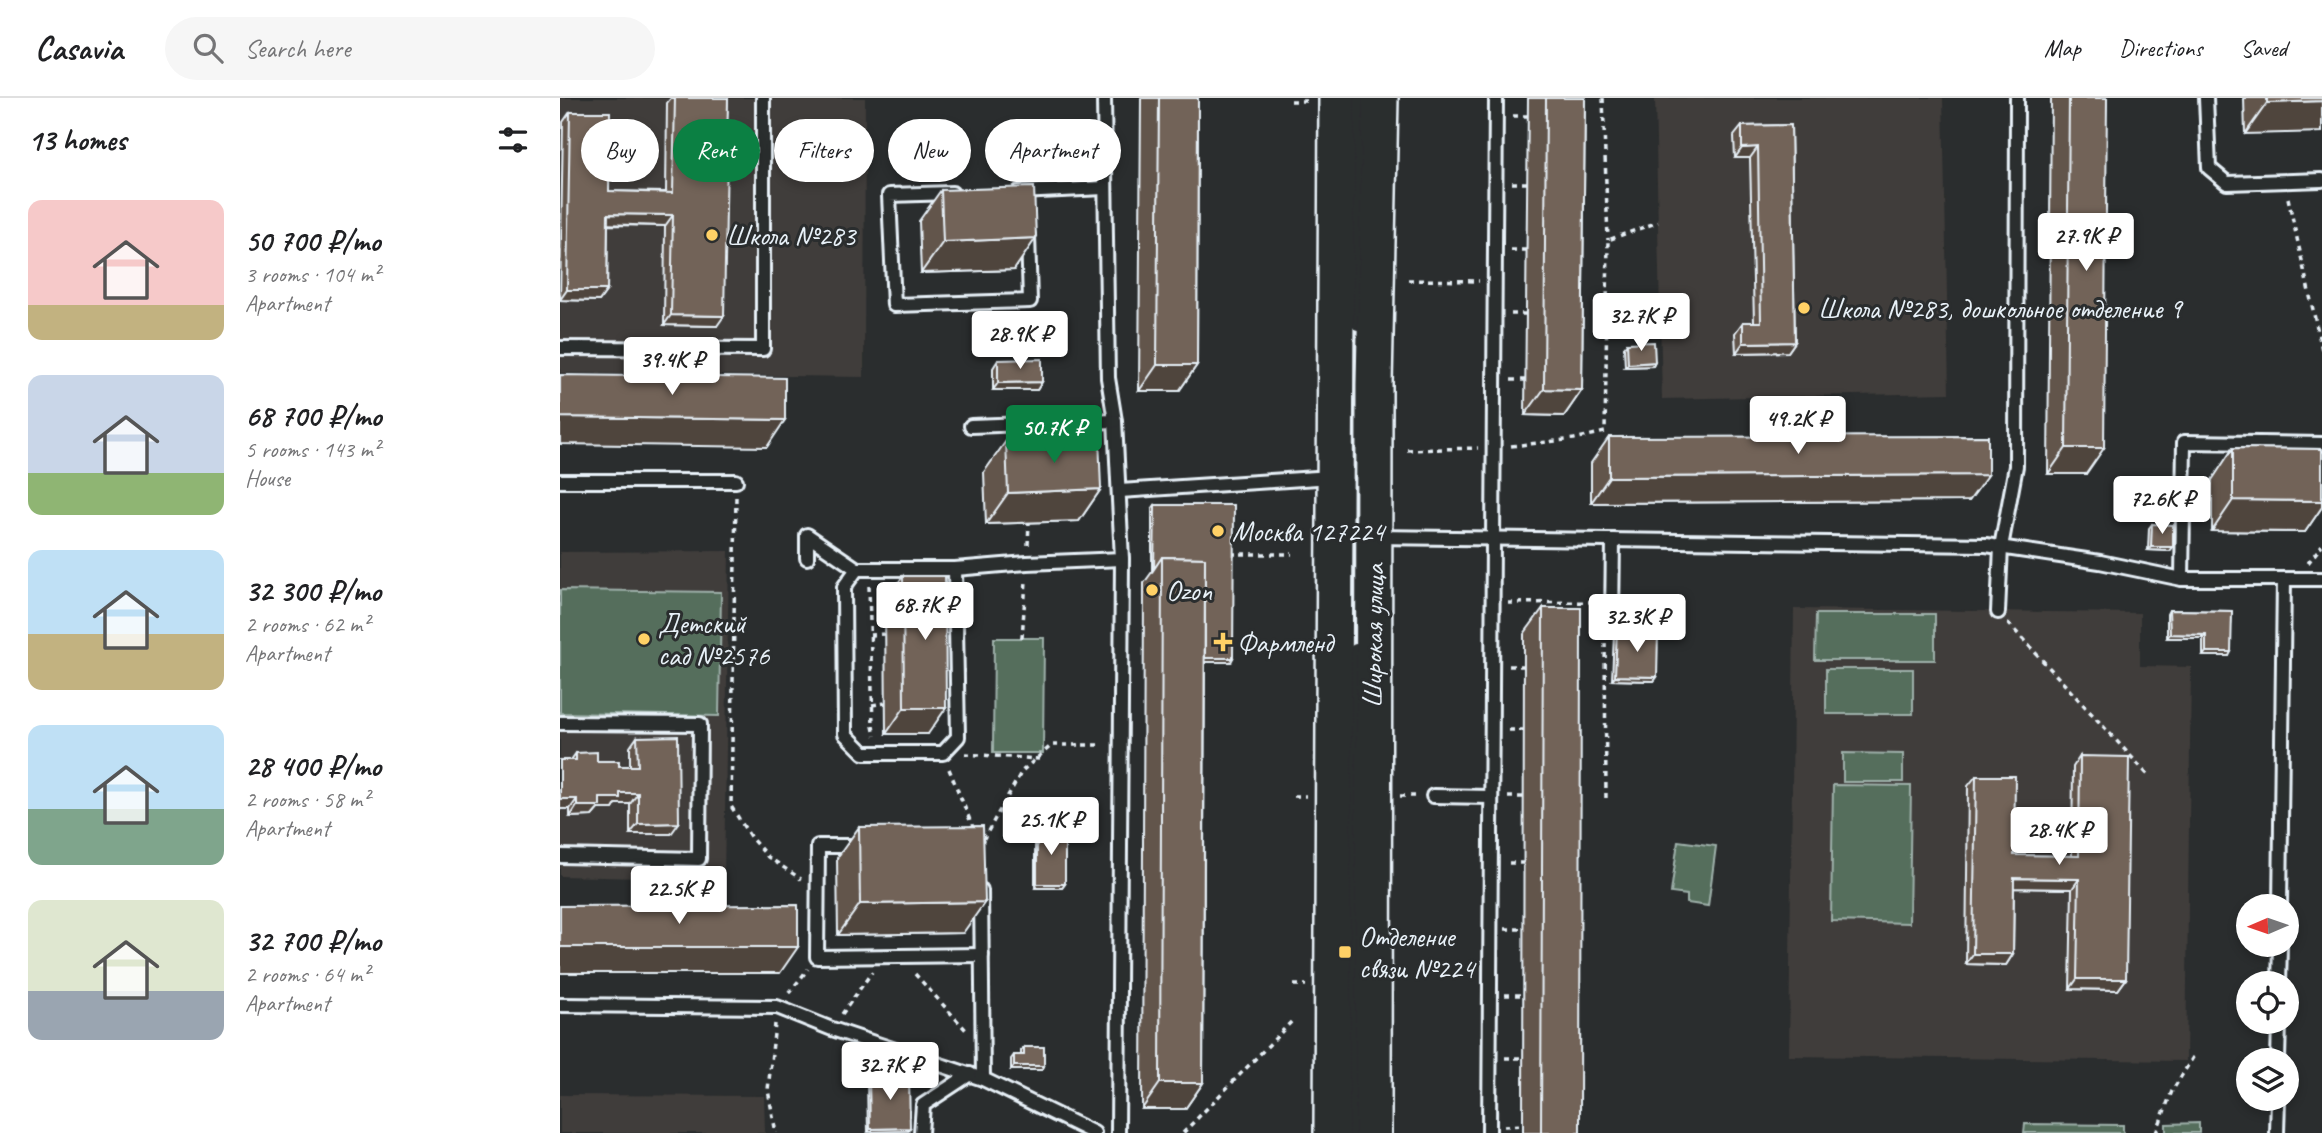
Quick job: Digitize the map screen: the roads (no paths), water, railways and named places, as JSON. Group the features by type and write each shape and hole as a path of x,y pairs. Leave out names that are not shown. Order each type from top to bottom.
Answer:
{"main road":[{"name":"Широкая улица","path":"1332,1133 1354,728 1374,537 1380,98"},
{"name":"Широкая улица","path":"1325,99 1335,477 1354,728 1373,1133"}],"lane":[{"path":"560,348 763,349 763,98"},
{"path":"1104,98 1108,378 1115,421 1122,559 1118,1133"},
{"path":"1358,98 1358,334"},
{"path":"1489,1133 1496,98"},
{"path":"1997,612 2001,547 2016,466 2017,98"},
{"path":"2206,98 2209,168 2227,183 2322,180"},
{"path":"999,192 1104,188"},
{"path":"1026,191 1027,205"},
{"path":"971,193 888,195 894,305 1030,300 1027,219"},
{"path":"971,426 1115,421"},
{"path":"2182,579 2184,442 2322,444"},
{"path":"1120,491 1335,477"},
{"path":"560,481 736,481"},
{"path":"807,558 807,535 857,569 955,569 1122,559"},
{"path":"1374,537 1986,545 2100,562 2182,579 2322,579"},
{"path":"1612,620 1613,540"},
{"path":"857,569 844,587 845,734 864,753 943,753 958,737 955,569"},
{"path":"2280,894 2284,579"},
{"name":"Широкая улица","path":"1354,1133 1356,636"},
{"path":"560,723 700,724 699,859 560,856"},
{"path":"1433,796 1491,797"},
{"path":"870,846 818,846 817,957 982,955"},
{"path":"921,1133 922,1105 977,1077 984,1050 981,873"},
{"path":"560,1005 777,1007 832,1029 977,1077 1094,1133"},
{"path":"2277,1133 2278,1111"}],"place":[{"name":"Школа №283","path":"712,235"},
{"name":"Школа №283, дошкольное отделение 9","path":"1804,308"},
{"name":"Москва 127224","path":"1218,531"},
{"name":"Ozon","path":"1152,590"},
{"name":"Детский сад №2576","path":"644,639"},
{"name":"Фармленд","path":"1223,642"},
{"name":"Отделение связи №224","path":"1345,952"}]}
